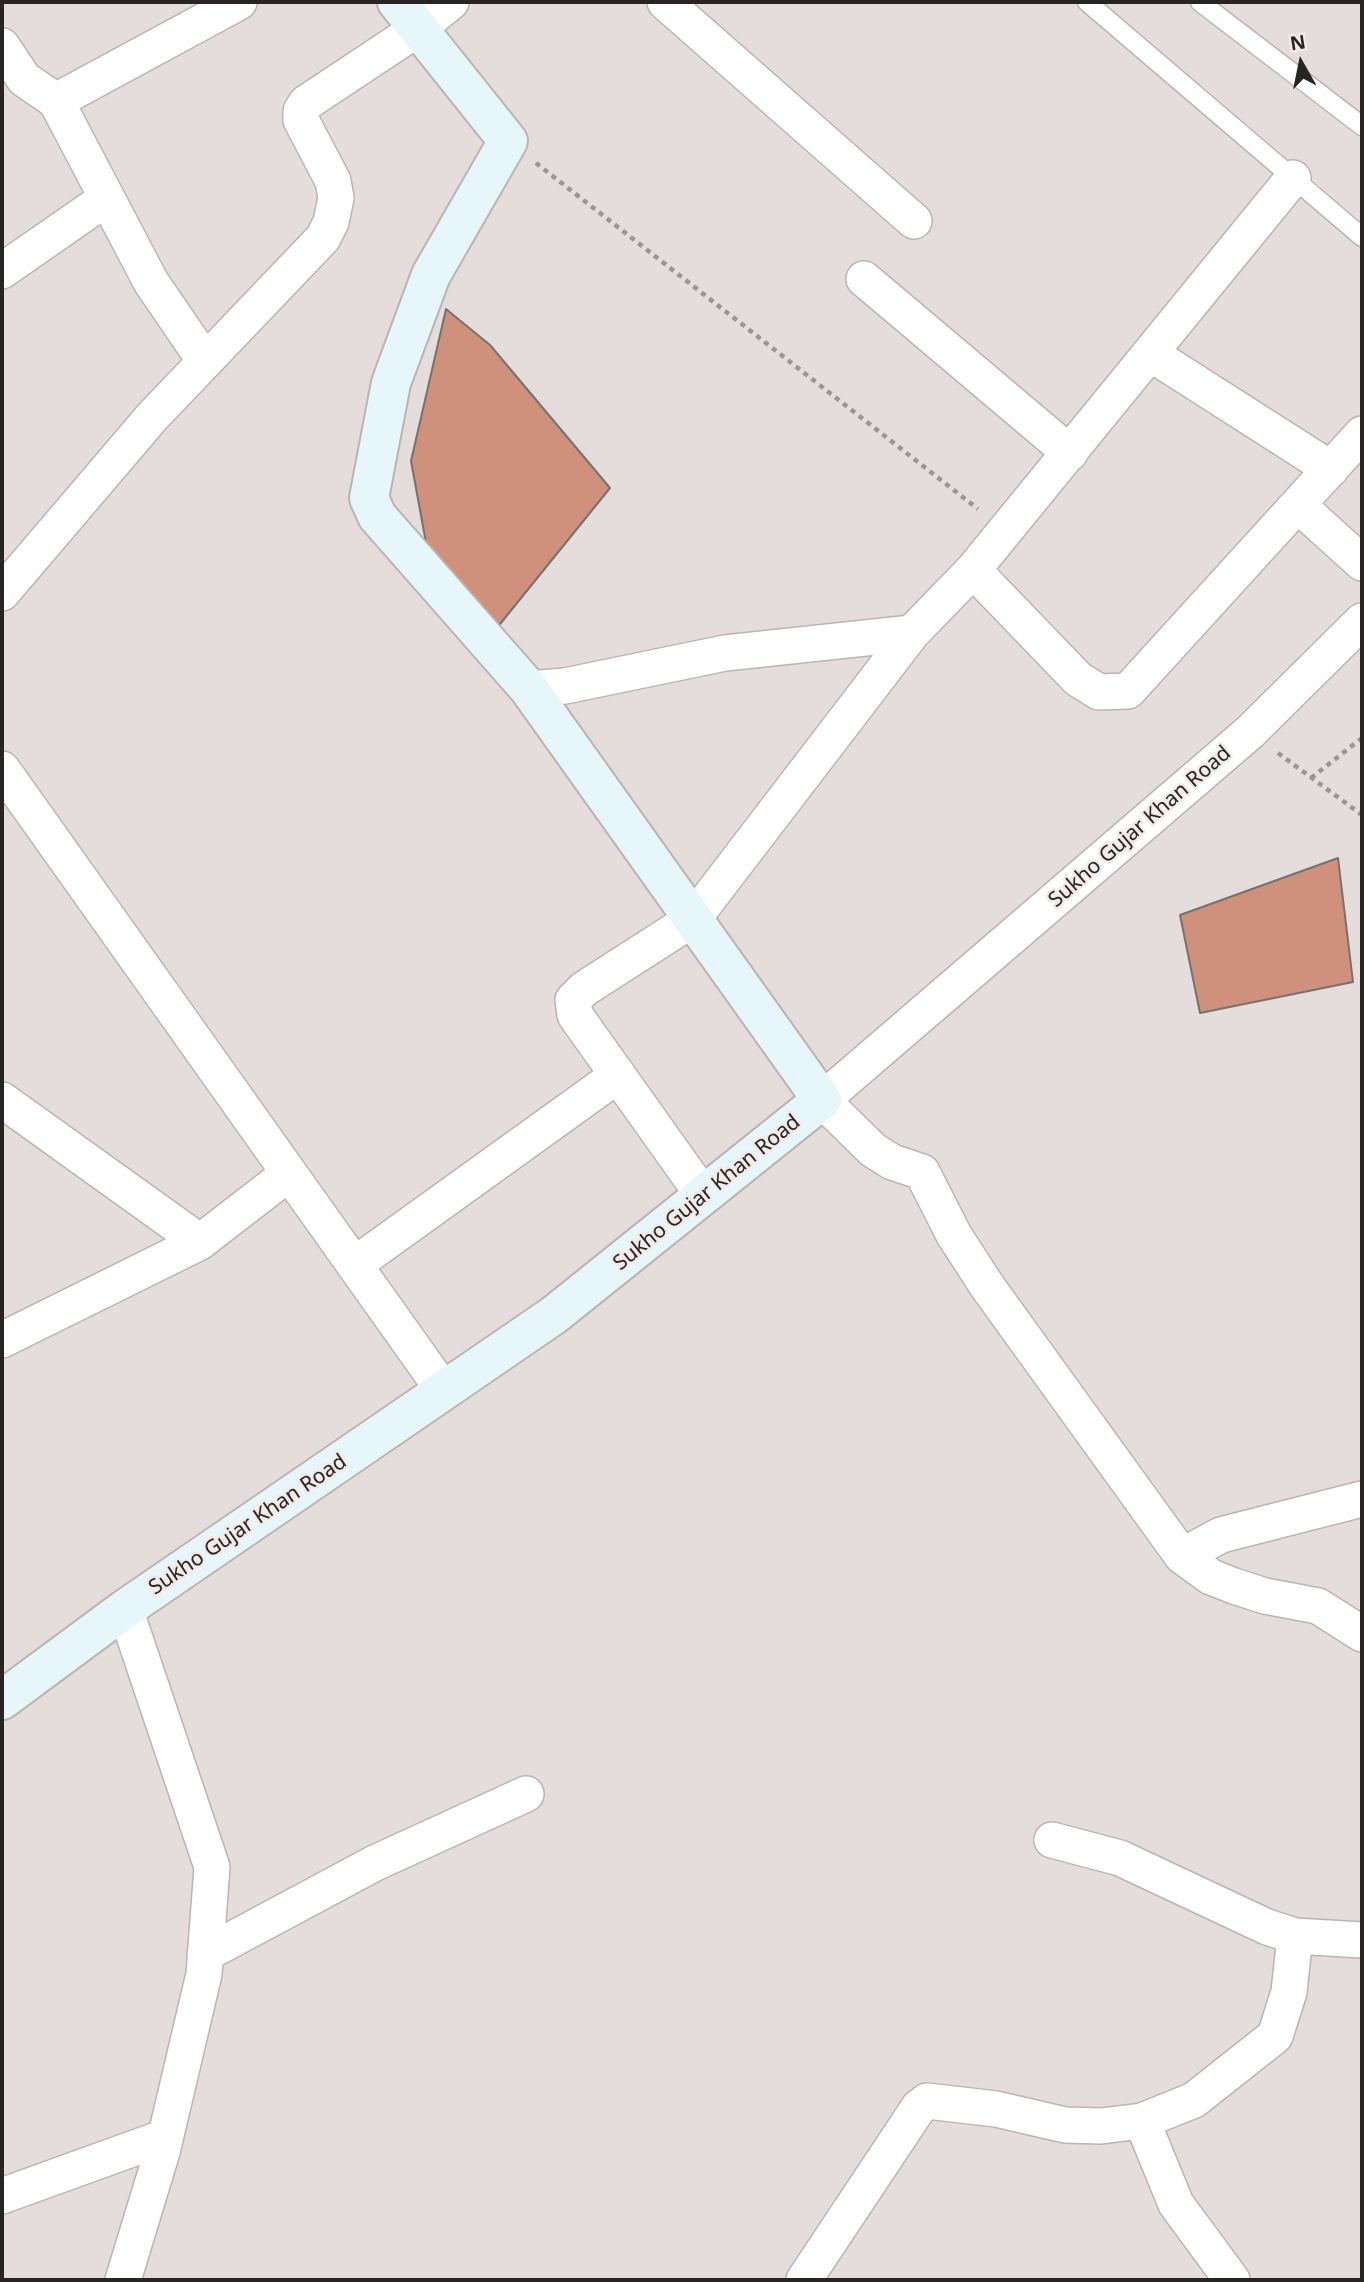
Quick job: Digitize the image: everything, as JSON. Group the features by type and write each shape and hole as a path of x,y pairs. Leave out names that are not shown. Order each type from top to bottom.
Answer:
{"main road":[{"path":"408,15 508,141 431,275 391,383 369,498 377,516 529,689 822,1100"},
{"name":"Sukho Gujar Khan Road","path":"2,1700 125,1609 554,1315 822,1100"}],"street":[{"path":"56,101 239,2"},
{"path":"2,593 152,417 323,238 331,222 336,198 333,181 301,120 301,111 306,103 408,15 451,2"},
{"path":"665,2 914,221"},
{"path":"2,46 11,82 56,101 151,282 205,361"},
{"path":"703,1195 575,1015 573,1000 584,989 693,919 912,633 973,570 1293,178"},
{"path":"2,271 107,198"},
{"path":"864,279 1070,453"},
{"path":"1151,354 1331,468"},
{"path":"973,570 1078,679 1099,692 1128,691 1362,433"},
{"path":"1298,505 1362,563"},
{"path":"529,689 565,686 725,653 912,633"},
{"name":"Sukho Gujar Khan Road","path":"822,1100 1357,640"},
{"path":"2,769 444,1391"},
{"path":"354,1265 618,1075"},
{"path":"2,1100 200,1242"},
{"path":"822,1100 873,1150 892,1163 922,1172 954,1236 986,1286 1182,1556 1211,1577 1234,1586 1265,1596 1318,1606 1362,1634"},
{"path":"2,1339 200,1242 288,1174"},
{"path":"1182,1556 1222,1535 1362,1499"},
{"path":"123,2280 165,2137 204,1974 212,1867 125,1609"},
{"path":"205,1954 374,1863 526,1794"},
{"path":"1052,1840 1120,1858 1267,1927 1295,1936 1362,1940"},
{"path":"804,2280 919,2108 927,2101 996,2109 1065,2124 1110,2126 1142,2121 1194,2100 1275,2036 1289,1992 1295,1936"},
{"path":"1142,2121 1176,2204 1232,2280"},
{"path":"2,2196 165,2137"}],"lane":[{"path":"1087,2 1362,237"},
{"path":"1200,2 1362,126"}],"path":[{"path":"508,141 1005,530"},
{"path":"1250,732 1362,815"},
{"path":"1311,778 1362,738"}],"building":[{"path":"446,309 490,345 610,488 496,629 429,559 411,461"},
{"path":"1338,858 1353,982 1200,1013 1180,915"}]}
